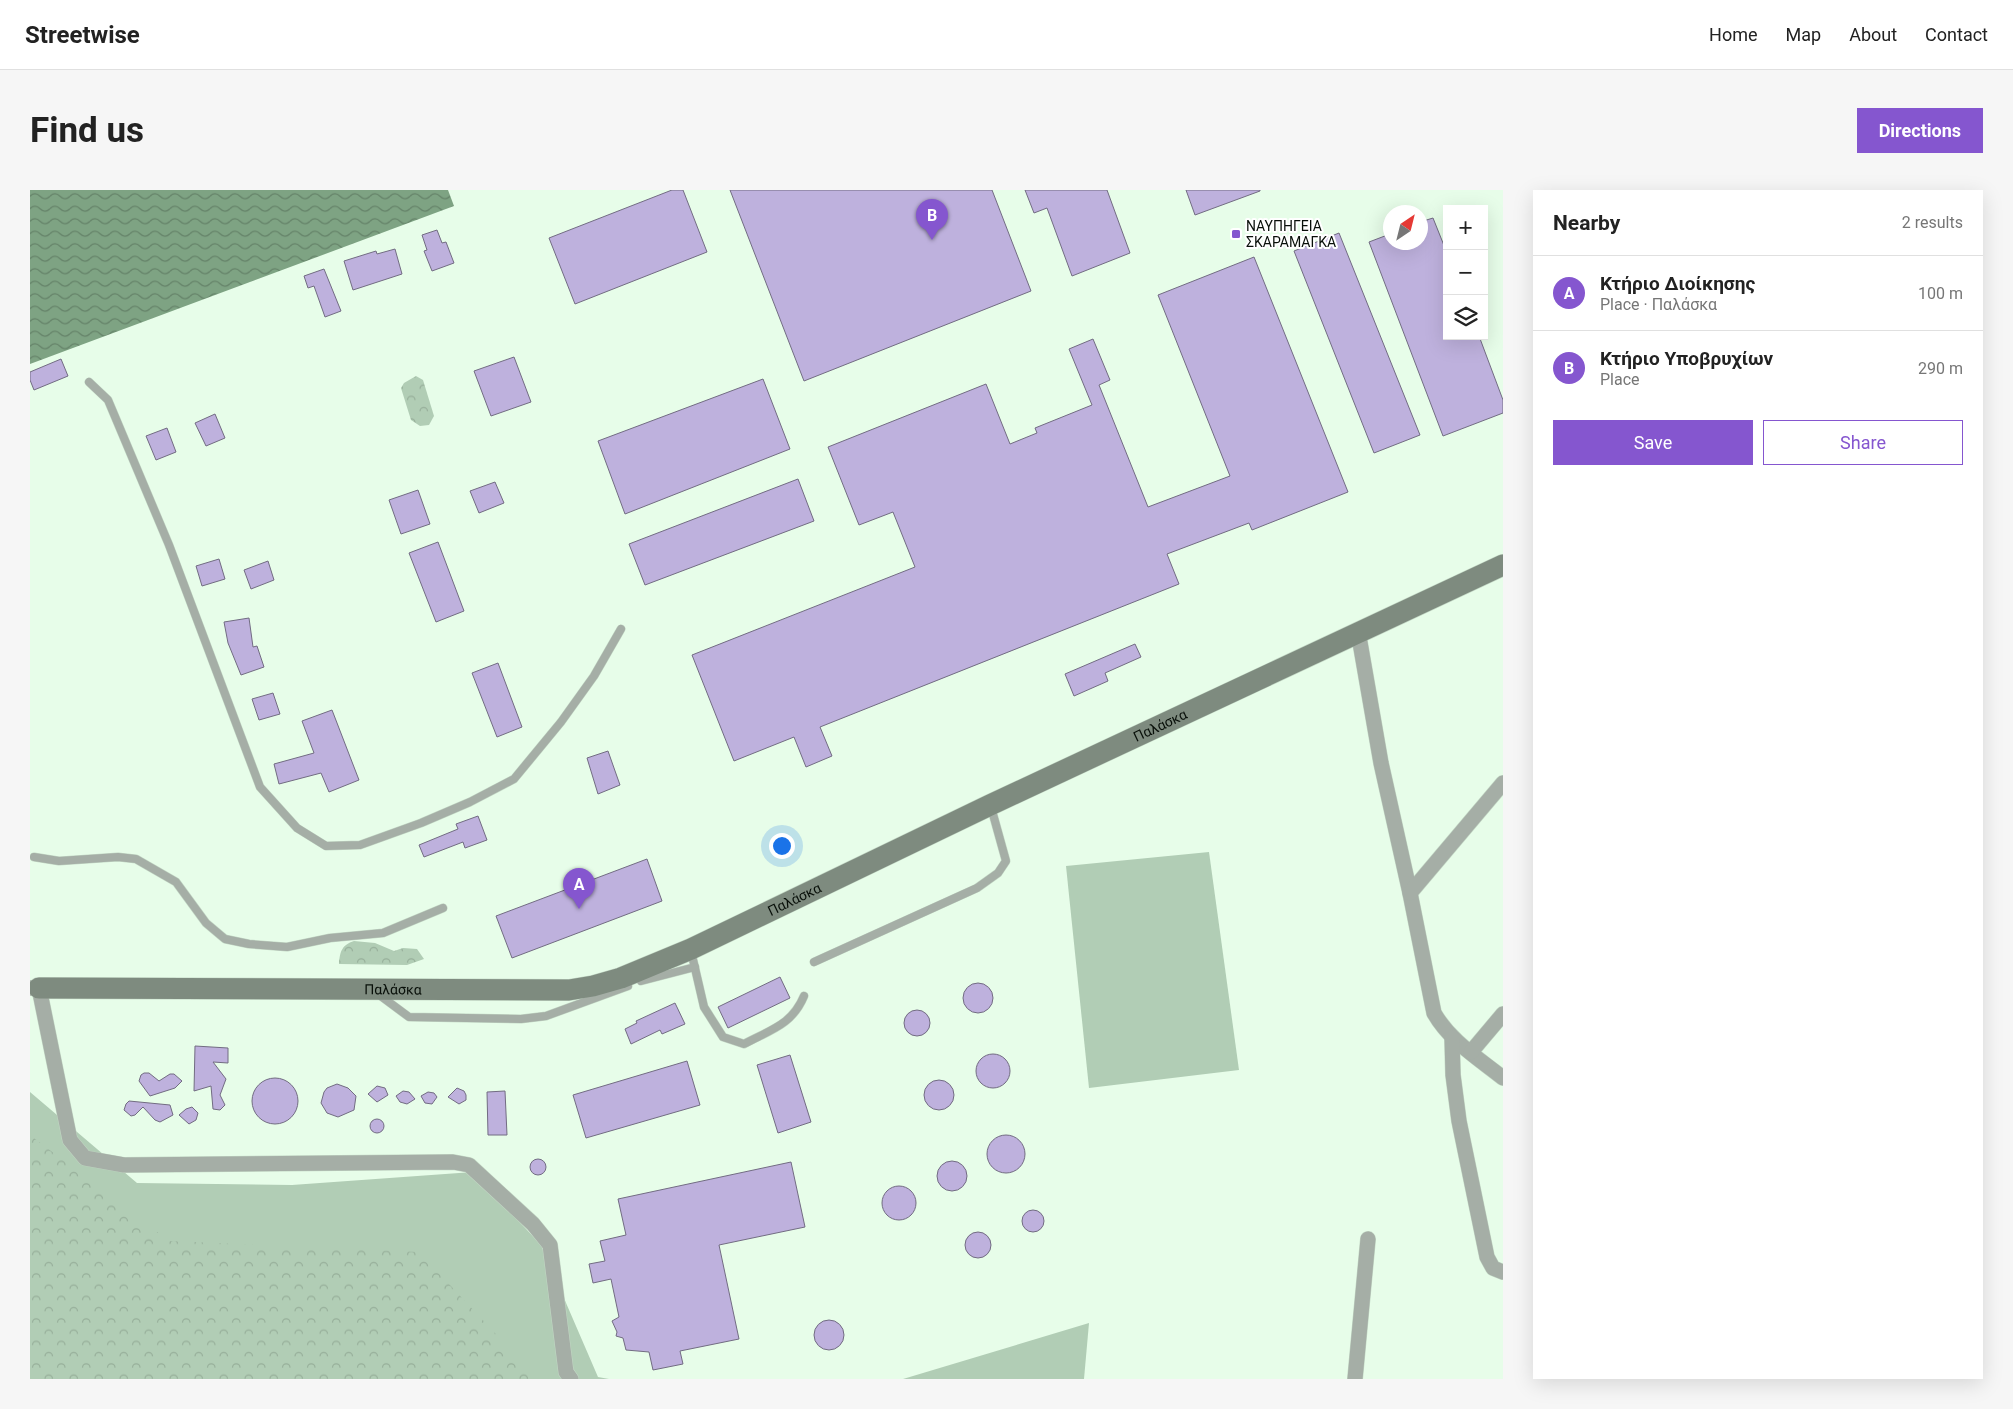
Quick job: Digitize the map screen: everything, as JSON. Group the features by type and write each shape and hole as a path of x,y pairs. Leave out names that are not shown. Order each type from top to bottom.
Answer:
{"street":[{"name":"Παλάσκα","path":"34,988 569,990 593,986 693,958 990,805 1358,631 1503,565"},
{"path":"1358,631 1381,763 1434,1013 1442,1028 1452,1038 1503,1078"},
{"path":"1410,893 1503,783"},
{"path":"34,988 70,1140 85,1158 124,1164 453,1162 469,1165 533,1224 550,1245 566,1372 571,1379"},
{"path":"1471,1052 1503,1014"},
{"path":"1452,1038 1453,1075 1459,1121 1487,1257 1493,1268 1503,1272"},
{"path":"1355,1379 1368,1239"}],"lane":[{"path":"89,382 108,400 169,545 260,787 297,828 326,846 360,845 369,842 470,802 514,779 561,722 594,676 621,629"},
{"path":"814,962 977,888 998,874 1006,861 990,805"},
{"path":"34,857 59,861 118,857 136,859 176,882 206,923 225,939 249,944 287,947 330,938 382,933 443,908"},
{"path":"370,988 408,1017 521,1019 546,1016 648,978 693,958 704,1007 723,1037 744,1044 778,1027 797,1012 804,996"}],"green space":[{"path":"416,376 423,380 434,416 429,425 420,426 411,420 401,388 404,383"},
{"path":"1209,852 1239,1070 1089,1088 1066,866"},
{"path":"354,941 375,943 394,951 403,948 417,949 424,959 407,965 339,964 342,949"},
{"path":"30,1092 137,1183 292,1185 473,1172 541,1245 598,1377 609,1379 30,1379"},
{"path":"30,1135 169,1241 419,1252 538,1379 30,1379"},
{"path":"1089,1323 1084,1379 903,1379"}],"water":[{"path":"30,190 448,190 454,206 30,364"}],"building":[{"path":"672,190 683,190 707,252 575,304 549,238"},
{"path":"730,190 992,190 1031,291 804,381"},
{"path":"1025,190 1107,190 1130,253 1072,276 1047,208 1034,213"},
{"path":"1186,190 1260,190 1260,191 1195,215"},
{"path":"1433,218 1443,243 1443,340 1480,340 1503,400 1503,413 1443,436 1369,242 1383,237 1383,250 1428,250 1428,220"},
{"path":"437,230 442,243 446,242 454,263 432,271 424,251 427,250 422,235"},
{"path":"1339,233 1420,435 1374,453 1294,251"},
{"path":"395,249 402,274 353,290 344,261 376,251 377,254"},
{"path":"1254,257 1348,492 1252,530 1249,523 1167,554 1179,584 820,727 832,756 806,767 794,737 734,761 692,655 915,567 893,512 859,525 828,447 986,384 1010,444 1037,433 1035,428 1092,405 1069,349 1093,339 1110,380 1099,385 1148,507 1230,476 1158,295"},
{"path":"324,269 341,311 325,317 314,286 308,288 304,276"},
{"path":"514,357 531,402 491,416 474,371"},
{"path":"61,359 68,376 34,390 30,380 30,372"},
{"path":"763,379 790,449 625,514 598,441"},
{"path":"215,414 225,438 206,446 195,423"},
{"path":"167,428 176,452 156,460 146,436"},
{"path":"798,479 814,521 645,585 629,544"},
{"path":"495,482 504,503 479,513 470,491"},
{"path":"418,490 430,524 401,534 389,500"},
{"path":"438,542 464,611 436,622 409,553"},
{"path":"219,559 225,579 202,586 196,566"},
{"path":"268,561 274,580 251,589 244,570"},
{"path":"249,618 253,647 257,646 264,667 241,675 228,643 224,622"},
{"path":"1135,644 1141,657 1105,673 1108,681 1074,696 1065,674"},
{"path":"498,663 522,727 497,737 472,673"},
{"path":"273,693 280,714 259,720 252,699"},
{"path":"332,710 359,780 329,792 321,773 279,784 274,764 314,753 302,721"},
{"path":"608,751 620,785 598,794 587,758"},
{"path":"478,816 487,840 465,848 463,842 424,857 419,845 458,829 456,824"},
{"path":"647,859 662,901 512,958 496,916"},
{"path":"780,977 790,998 728,1028 718,1007"},
{"path":"978,983 989,987 993,998 989,1009 978,1013 967,1009 963,998 967,987"},
{"path":"675,1003 685,1024 662,1034 660,1030 631,1044 625,1029 637,1023 636,1021"},
{"path":"917,1010 926,1014 930,1023 926,1032 917,1036 908,1032 904,1023 908,1014"},
{"path":"195,1046 228,1048 228,1063 213,1062 226,1079 220,1095 225,1105 220,1110 213,1109 211,1086 194,1091"},
{"path":"993,1054 1000,1055 1005,1059 1009,1064 1009,1078 1005,1083 1000,1087 993,1088 986,1087 981,1083 977,1078 976,1071 977,1064 981,1059 986,1055"},
{"path":"790,1055 811,1122 778,1133 757,1065"},
{"path":"687,1061 700,1105 586,1138 573,1095"},
{"path":"144,1073 149,1073 159,1081 170,1074 174,1074 182,1081 175,1088 150,1096 139,1081"},
{"path":"275,1078 288,1082 294,1088 298,1101 294,1114 288,1120 275,1124 262,1120 256,1114 252,1101 256,1088 262,1082"},
{"path":"939,1080 950,1084 954,1095 950,1106 939,1110 928,1106 924,1095 928,1084"},
{"path":"337,1084 348,1088 356,1096 354,1110 338,1117 327,1113 321,1103 327,1088"},
{"path":"377,1086 385,1088 388,1095 377,1102 368,1094"},
{"path":"457,1088 464,1091 466,1095 466,1100 459,1104 448,1097"},
{"path":"403,1091 409,1092 415,1099 407,1104 400,1102 396,1096"},
{"path":"505,1091 507,1135 488,1135 487,1092"},
{"path":"428,1092 434,1093 437,1097 432,1104 425,1103 421,1096"},
{"path":"129,1101 170,1105 173,1115 160,1122 155,1120 143,1107 135,1115 131,1116 124,1110"},
{"path":"192,1107 198,1113 196,1120 189,1124 179,1115"},
{"path":"377,1119 382,1121 384,1126 382,1131 377,1133 372,1131 370,1126 372,1121"},
{"path":"1006,1135 1019,1141 1025,1154 1019,1167 1006,1173 993,1167 987,1154 993,1141"},
{"path":"538,1159 544,1161 546,1167 544,1173 538,1175 532,1173 530,1167 532,1161"},
{"path":"952,1161 963,1165 967,1176 963,1187 952,1191 941,1187 937,1176 941,1165"},
{"path":"791,1162 805,1227 719,1245 739,1339 680,1351 683,1364 653,1370 649,1352 626,1350 623,1338 616,1336 617,1332 612,1321 619,1317 611,1279 593,1283 589,1264 605,1261 600,1241 626,1235 618,1199"},
{"path":"899,1186 906,1187 911,1191 915,1196 915,1210 911,1215 906,1219 899,1220 892,1219 887,1215 883,1210 882,1203 883,1196 887,1191 892,1187"},
{"path":"1033,1210 1041,1213 1044,1221 1041,1229 1033,1232 1025,1229 1022,1221 1025,1213"},
{"path":"978,1232 987,1236 991,1245 987,1254 978,1258 969,1254 965,1245 969,1236"},
{"path":"829,1320 839,1325 844,1335 839,1345 829,1350 819,1345 814,1335 819,1325"}],"place":[{"name":"ΝΑΥΠΗΓΕΙΑ ΣΚΑΡΑΜΑΓΚΑ","path":"1236,234"},
{"name":"Κτήριο Υποβρυχίων","path":"932,240"},
{"name":"Κτήριο Διοίκησης","path":"579,909"}]}
